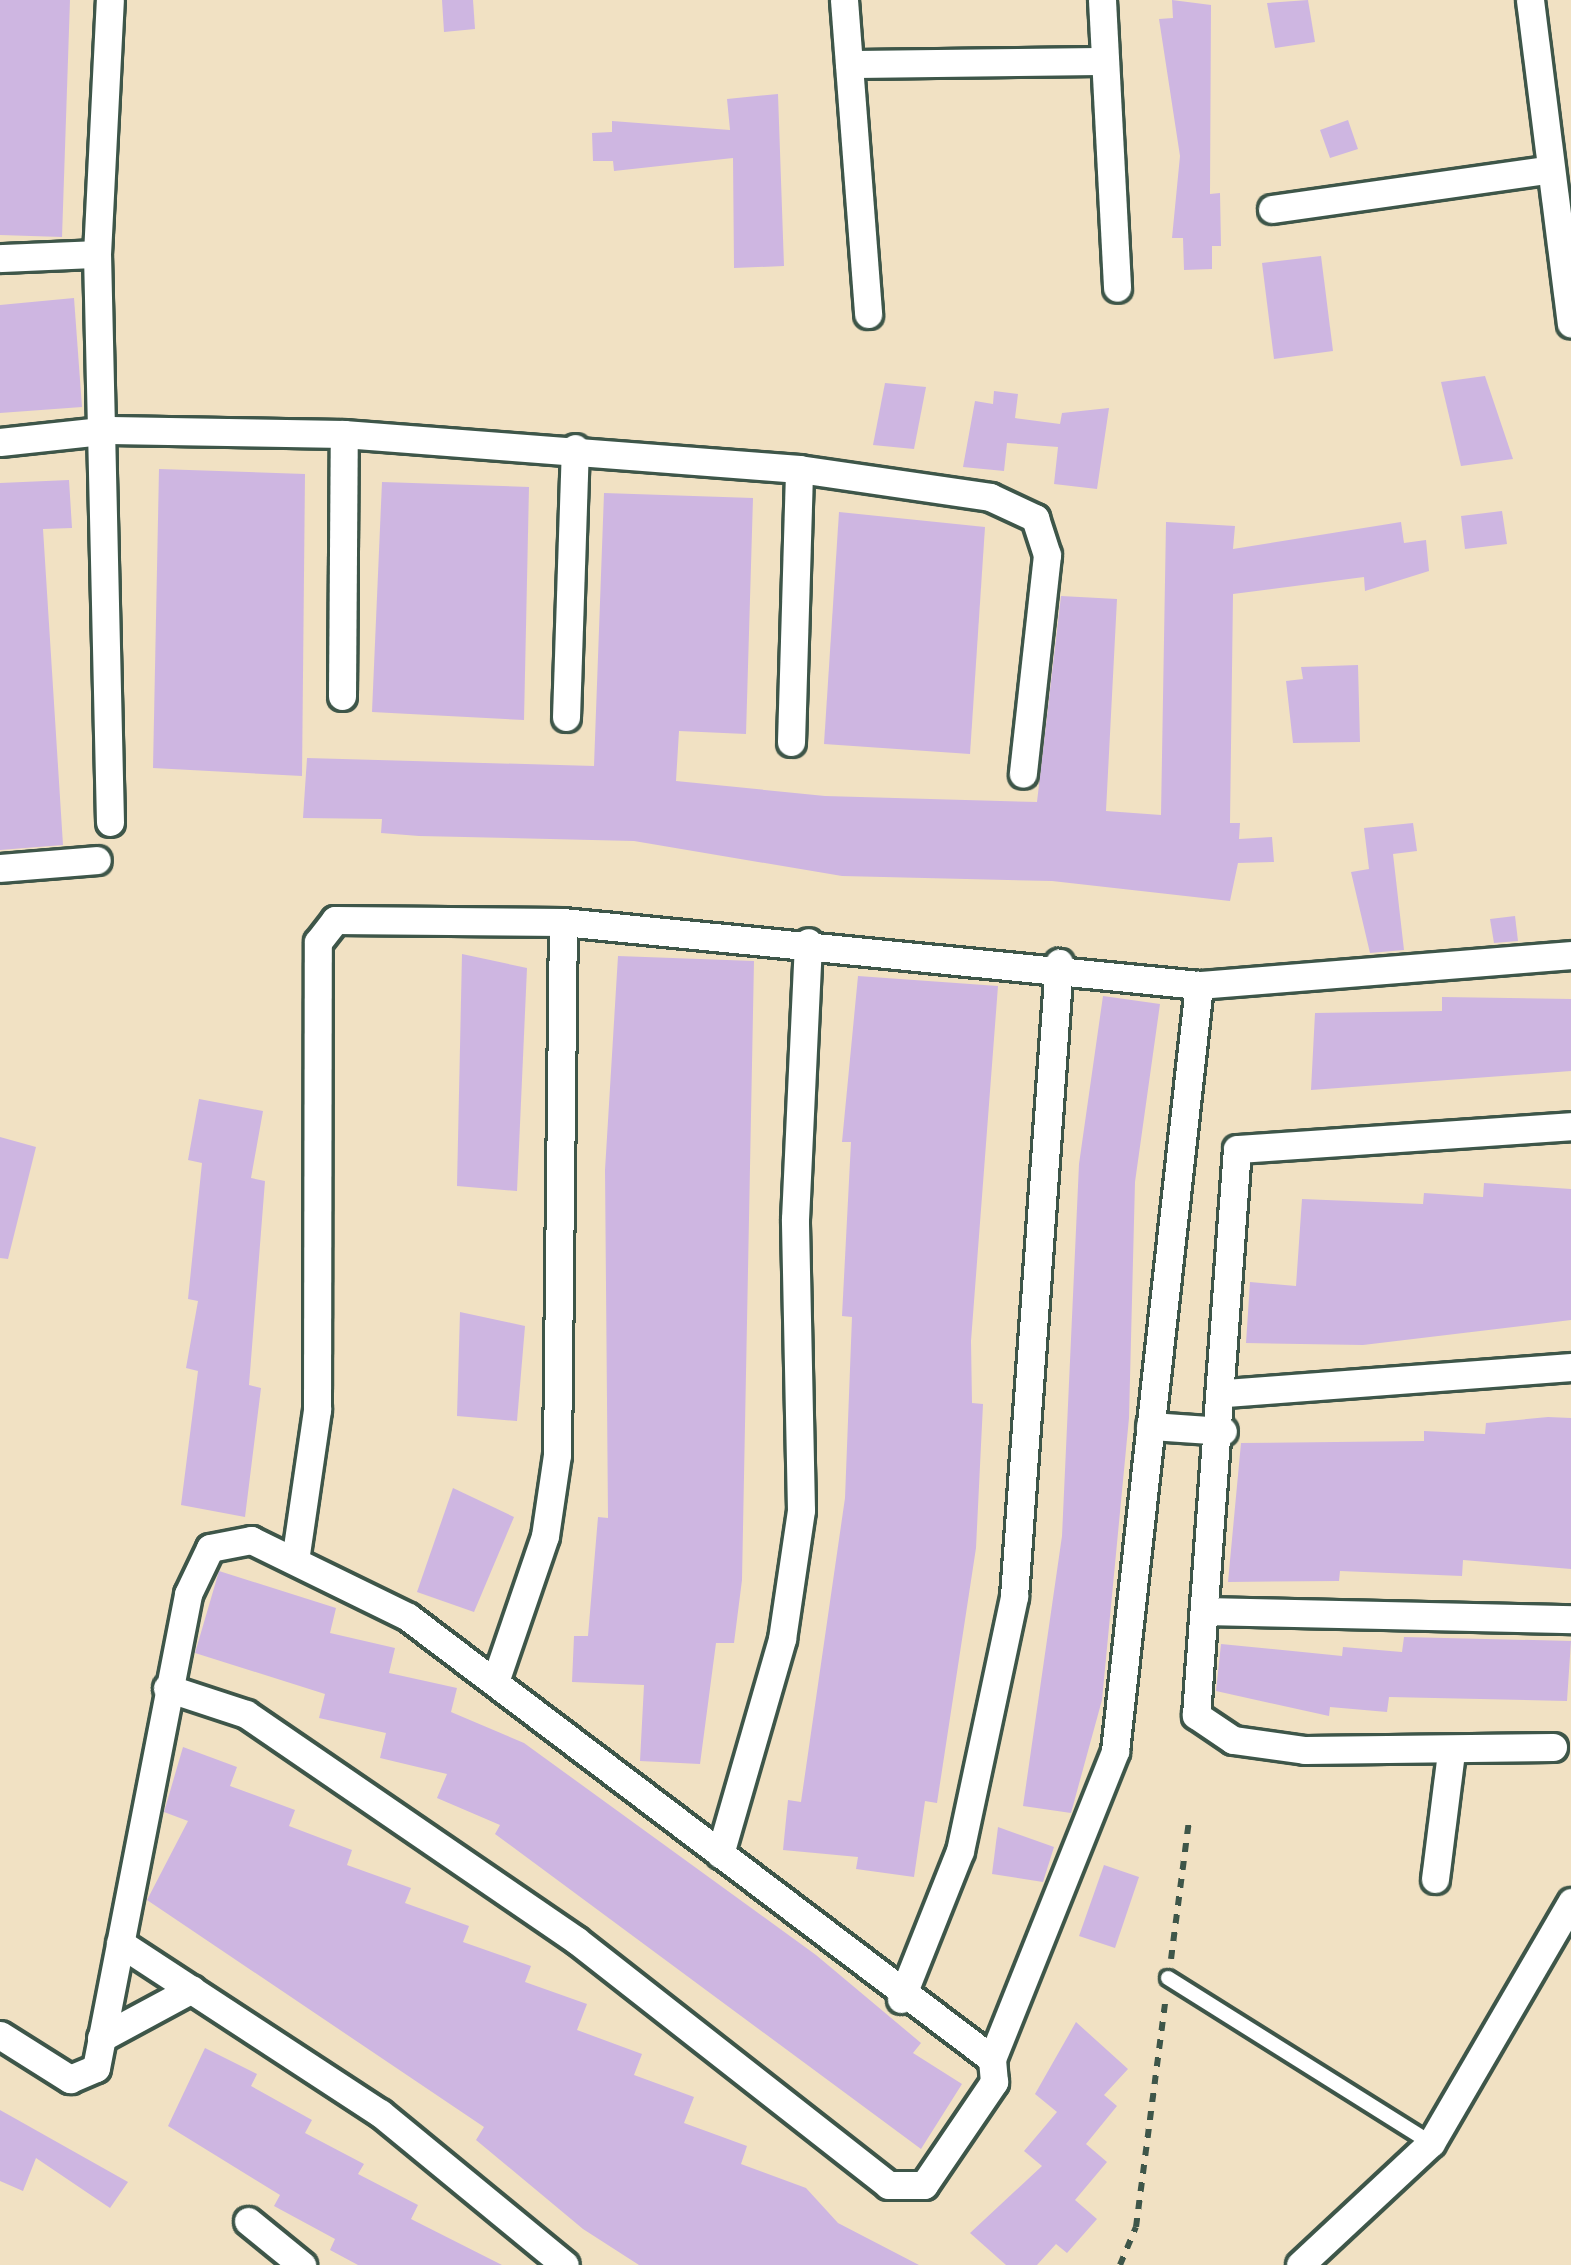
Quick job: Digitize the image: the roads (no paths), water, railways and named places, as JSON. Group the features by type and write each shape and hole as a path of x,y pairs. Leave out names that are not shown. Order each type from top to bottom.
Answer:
{"street":[{"path":"110,0 98,254 110,430 110,822"},
{"path":"844,0 868,314"},
{"path":"1102,0 1117,288"},
{"path":"1530,0 1547,170 1569,286 1571,323"},
{"path":"849,64 1105,61"},
{"path":"1272,208 1547,170"},
{"path":"0,258 98,254"},
{"path":"0,442 110,430 344,434 575,448 799,469 990,497 1034,518 1047,555 1023,775"},
{"path":"342,696 344,434"},
{"path":"566,717 575,448"},
{"path":"791,742 799,469"},
{"path":"0,868 97,860"},
{"path":"296,1554 317,1410 324,927 382,915 562,922 1059,964 1199,985 1571,955"},
{"path":"495,1682 545,1537 557,1455 562,922"},
{"path":"720,1854 782,1639 801,1510 795,1219 808,943"},
{"path":"901,1999 960,1852 1014,1597 1059,964"},
{"path":"167,1688 232,1705 447,1848 906,2194 924,2186 988,2092 992,2059 1115,1751 1199,985"},
{"path":"1553,1748 1450,1753 1233,1740 1196,1715 1226,1393 1237,1149 1571,1126"},
{"path":"1226,1393 1571,1367"},
{"path":"1150,1426 1223,1431"},
{"path":"0,2035 79,2080 96,2068 167,1688 210,1548 251,1540 296,1554 495,1682 901,1999 992,2059"},
{"path":"1207,1612 1571,1619"},
{"path":"1435,1879 1450,1753"},
{"path":"1300,2265 1431,2143 1565,1939 1571,1902"},
{"path":"120,1943 380,2113 565,2265"},
{"path":"101,2038 191,1989"},
{"path":"248,2222 302,2265"}],"lane":[{"path":"1168,1978 1431,2143"}]}
